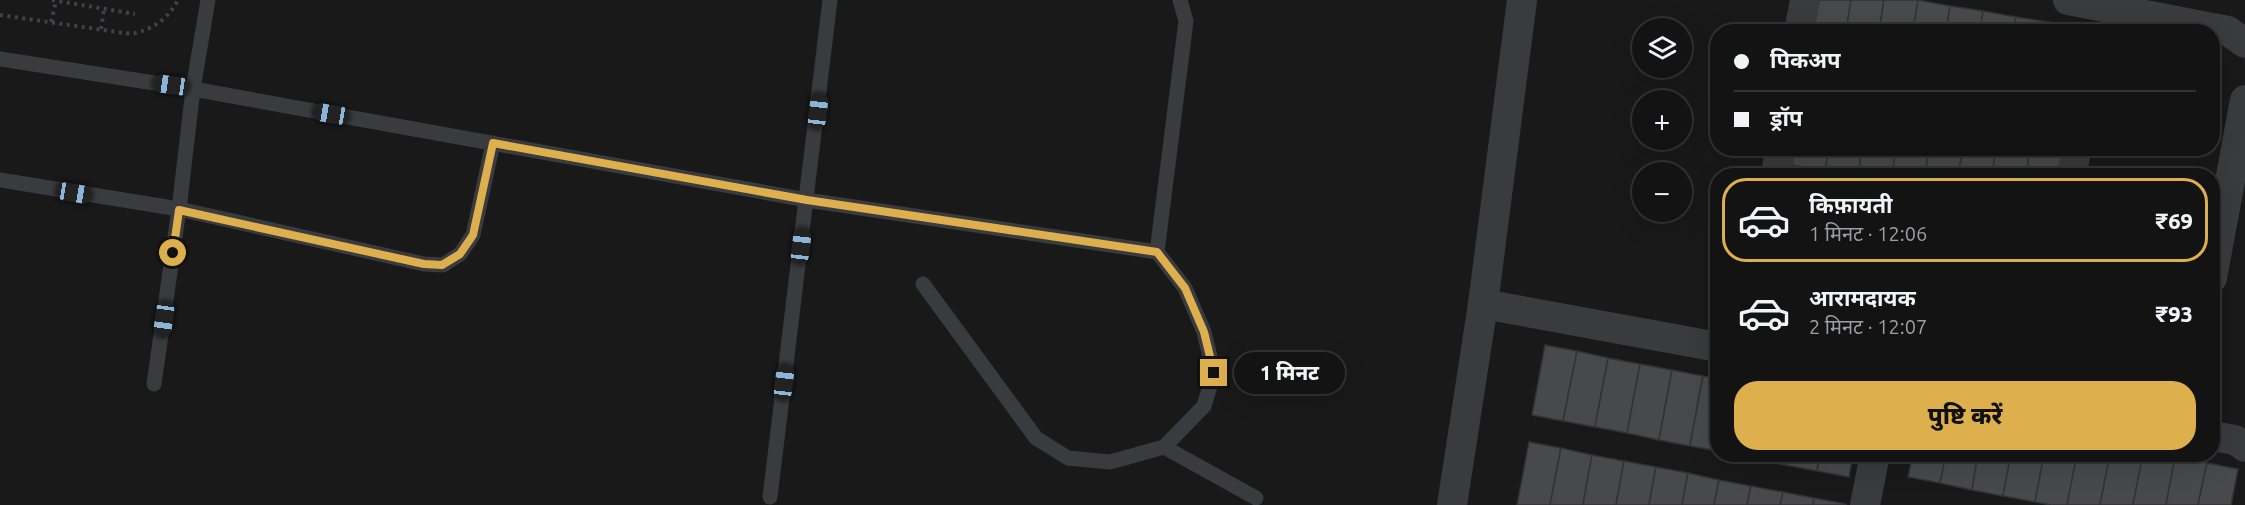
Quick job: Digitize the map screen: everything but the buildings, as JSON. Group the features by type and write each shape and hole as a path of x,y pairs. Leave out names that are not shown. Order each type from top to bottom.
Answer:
{"street":[{"path":"1452,505 1483,304 1522,0"},
{"path":"1800,24 1805,0"},
{"path":"2068,0 2099,19 2153,24"},
{"path":"2220,30 2228,31 2245,43"},
{"path":"2220,235 2245,100"},
{"path":"1483,304 1710,346"},
{"path":"2220,437 2235,440 2245,447"},
{"path":"1865,505 1873,462"}],"lane":[{"path":"154,384 179,210 193,89 208,0"},
{"path":"770,496 830,0"},
{"path":"1157,252 1186,21 1180,0"},
{"path":"0,59 193,89 807,200 1157,252 1185,288 1204,332 1214,373 1204,406 1164,447 1110,462 1068,458 1036,438 922,284"},
{"path":"0,180 179,210 424,264 442,265 460,254 473,235 493,143"},
{"path":"1164,447 1256,498"}],"path":[{"path":"51,22 54,0 135,14"},
{"path":"0,15 131,34 150,29 164,20 178,0"},
{"path":"101,29 104,9"}],"route":[{"path":"173,253 179,210 424,264 442,265 460,254 473,235 493,143 807,200 1157,252 1185,288 1204,332 1214,373"}]}
